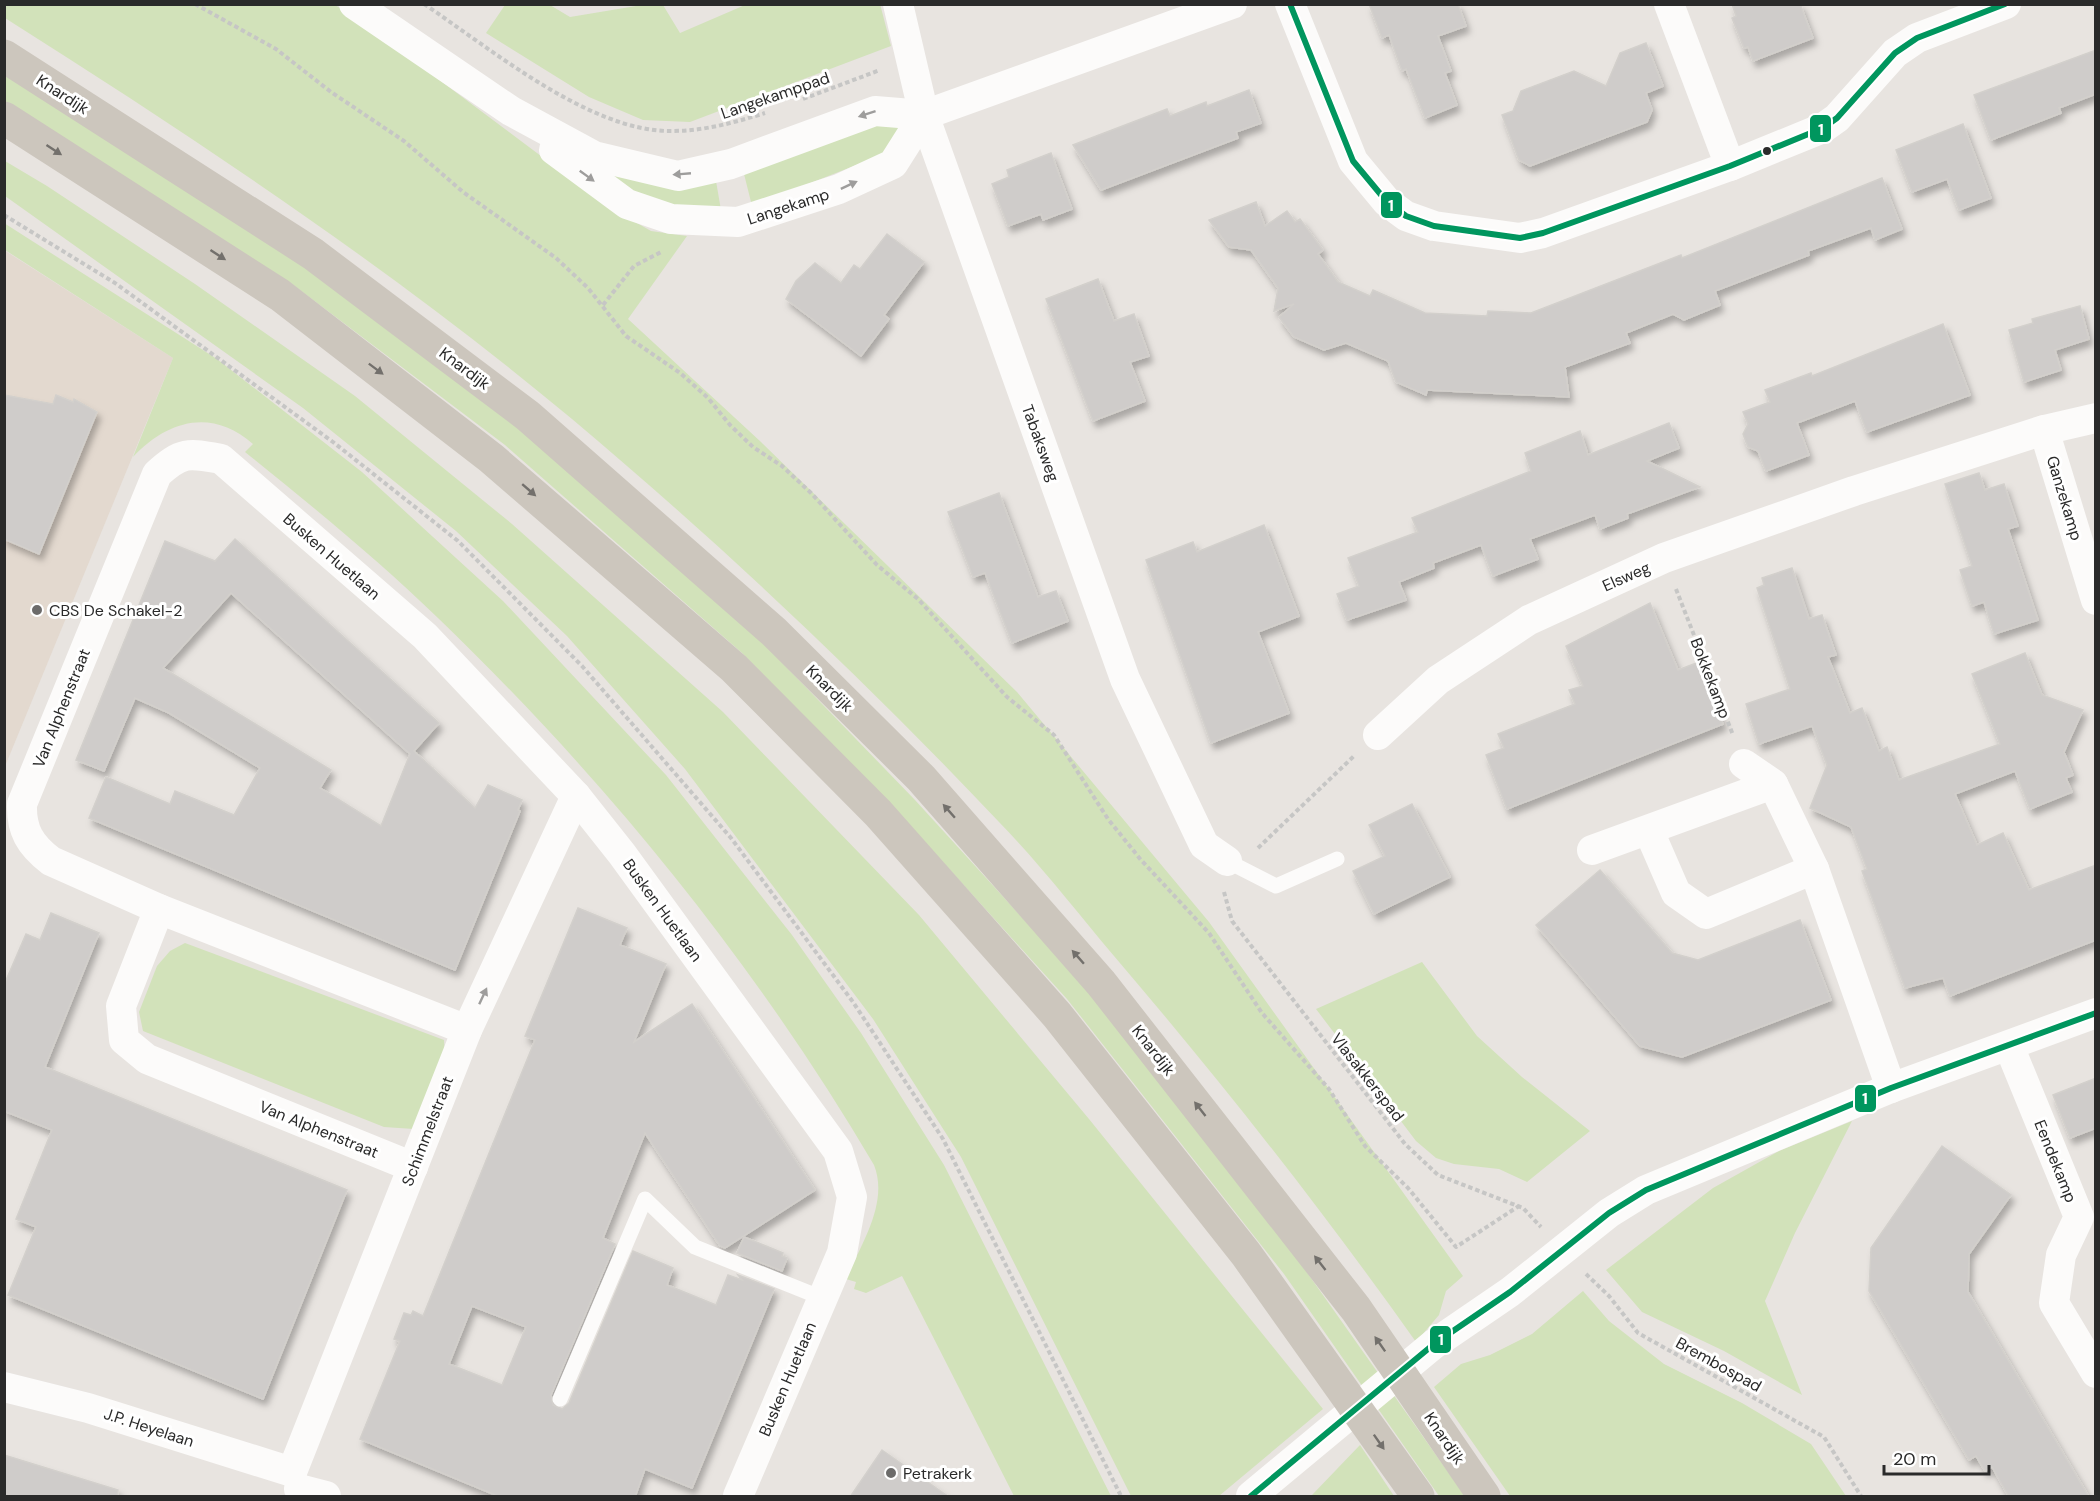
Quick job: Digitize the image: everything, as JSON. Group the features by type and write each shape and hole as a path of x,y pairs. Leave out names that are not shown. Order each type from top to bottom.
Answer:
{"main road":[{"name":"Knardijk","path":"4,56 314,254 528,416 774,632 921,778 1101,983 1356,1309 1484,1497"},
{"path":"4,118 280,296 491,458 734,668 878,813 1057,1015 1246,1254 1410,1485"}],"street":[{"name":"Langekamp","path":"354,4 511,111 594,156 678,176 731,164 874,111 924,115 1232,4"},
{"name":"Tabaksweg","path":"898,4 924,115 1125,679 1204,845 1227,861"},
{"path":"1290,4 1353,161 1387,202 1406,216 1434,226 1520,238 1544,233 1730,166 1823,128 1837,118 1895,53 1917,38 2006,4"},
{"path":"1669,4 1730,166"},
{"name":"Langekamp","path":"511,111 564,159 627,204 671,219 738,222 839,189 893,164 924,115"},
{"name":"Elsweg","path":"1378,735 1438,680 1529,620 1664,558 1854,491 2044,430 2096,418"},
{"name":"Ganzekamp","path":"2044,430 2096,600"},
{"name":"Busken Huetlaan","path":"188,453 221,459 425,636 576,796 622,854 838,1151 852,1197 842,1253 738,1497"},
{"name":"Van Alphenstraat","path":"188,453 171,460 156,474 22,804 21,822 27,835 36,849 51,861 159,909 467,1030"},
{"path":"1744,764 1773,784 1814,869 1891,1088"},
{"path":"1592,850 1773,784"},
{"name":"Schimmelstraat","path":"303,1489 413,1167 467,1030 576,796"},
{"path":"1649,831 1676,894 1706,914 1814,869"},
{"name":"Van Alphenstraat","path":"159,909 121,1006 124,1040 147,1059 413,1167"},
{"path":"1251,1497 1434,1344 1510,1292 1609,1213 1646,1190 1891,1088 2096,1013"},
{"name":"Eendekamp","path":"2009,1046 2079,1217 2061,1255 2054,1303 2096,1374"},
{"name":"J.P. Heyelaan","path":"4,1387 88,1408 303,1489"}],"lane":[{"path":"1227,861 1276,886 1337,859"},
{"path":"560,1399 645,1199 695,1247 822,1298"}],"path":[{"path":"195,4 276,50 331,92 404,141 463,192 556,258 603,306 626,336 680,373 708,398 730,425 753,447 782,466 811,493 877,565 933,615 999,688 1054,735 1108,819 1140,860 1209,933 1262,1013 1329,1089 1365,1146 1408,1188 1456,1247 1519,1206"},
{"name":"Langekamppad","path":"424,4 561,97 616,121 668,131 714,128 767,113"},
{"name":"Langekamppad","path":"800,100 911,58"},
{"path":"4,215 115,283 333,442 458,541 582,666 731,838 852,1002 943,1139 1121,1497"},
{"path":"603,306 634,266 676,244 692,220"},
{"name":"Bokkekamp","path":"1664,558 1744,764"},
{"path":"1227,861 1258,848 1378,735"},
{"name":"Vlasakkerspad","path":"1227,861 1223,889 1232,921 1405,1144 1438,1175 1519,1206 1562,1250"},
{"name":"Brembospad","path":"1562,1250 1609,1296 1638,1333 1824,1437 1861,1497"}],"shaded area":[{"name":"CBS De Schakel-2","path":"4,250 173,358 6,764 4,764"}],"green space":[{"path":"5,4 335,5 358,19 609,207 651,231 687,236 628,319 761,442 1017,692 1209,922 1463,1276 1446,1291 1439,1315 1416,1342 1269,1145 1193,1050 1043,871 948,769 792,614 572,419 436,311 223,160 5,18"},
{"path":"880,4 891,46 690,122 643,120 589,97 486,33 505,5 550,5 570,17 642,5 663,5 680,33 745,5"},
{"path":"4,74 312,270 523,432 766,646 915,800 1091,993 1301,1264 1465,1496 1439,1496 1284,1274 1067,999 892,806 742,653 505,445 292,284 5,101"},
{"path":"880,120 912,121 887,153 752,206 743,170"},
{"path":"5,161 47,186 195,284 355,396 512,524 723,712 919,915 1089,1119 1323,1409 1219,1496 1131,1496 961,1157 873,1019 685,769 567,636 456,531 303,408 5,196"},
{"path":"603,167 716,181 721,210 689,211 614,184"},
{"path":"4,223 217,359 362,472 503,601 666,775 792,935 861,1033 944,1165 1111,1496 1014,1496 902,1276 866,1293 854,1289 856,1282 846,1279 876,1209 878,1179 874,1165 828,1090 779,1017 675,877 619,809 561,744 438,618 368,554 245,452 253,444 238,433 222,426 191,423 161,434 133,457 173,358 5,250"},
{"path":"185,943 444,1040 445,1056 414,1129 384,1127 143,1031 139,1012 157,966 170,951"},
{"path":"1422,962 1477,1036 1522,1077 1590,1131 1527,1182 1499,1169 1454,1164 1436,1158 1416,1141 1316,1009"},
{"path":"1852,1121 1795,1233 1765,1301 1802,1395 1724,1351 1642,1312 1606,1270 1713,1188 1779,1151"},
{"path":"1583,1291 1609,1321 1664,1364 1742,1403 1811,1444 1846,1496 1510,1496 1434,1387 1461,1364 1490,1355 1532,1334"},
{"path":"1360,1445 1394,1496 1311,1496 1313,1494"}],"building":[{"path":"1369,4 1458,4 1466,26 1438,36 1451,71 1445,73 1457,105 1425,118 1406,69 1402,71 1389,35 1382,38"},
{"path":"1732,4 1800,4 1813,38 1753,61 1748,47 1744,48 1732,18 1736,16"},
{"path":"1646,43 1663,86 1646,93 1652,110 1647,122 1530,166 1519,160 1502,115 1513,111 1521,91 1574,71 1606,86 1620,53"},
{"path":"2096,50 2096,94 2059,108 2061,113 1991,140 1974,95"},
{"path":"1249,90 1261,123 1236,132 1238,138 1101,190 1073,145 1167,109 1170,116 1206,102 1207,106"},
{"path":"1963,124 1991,198 1959,210 1947,179 1912,192 1896,150"},
{"path":"1051,153 1072,209 1043,220 1041,214 1008,226 992,184 1009,177 1007,170"},
{"path":"1882,178 1902,229 1875,240 1871,228 1808,251 1809,255 1715,291 1720,305 1684,320 1673,314 1626,333 1630,343 1565,367 1569,397 1427,390 1426,395 1396,382 1388,361 1346,343 1324,350 1294,337 1279,317 1294,304 1274,311 1278,288 1251,250 1229,247 1209,220 1256,202 1265,226 1287,211 1295,222 1300,219 1323,250 1318,254 1338,282 1370,296 1373,290 1425,313 1487,316 1488,311 1531,313 1681,255 1682,258"},
{"path":"887,234 924,262 884,315 889,319 861,356 786,299 796,281 815,263 841,283 854,265 860,269"},
{"path":"1098,279 1114,321 1134,314 1149,356 1130,362 1145,401 1093,421 1046,299"},
{"path":"2080,306 2089,339 2055,350 2061,370 2024,382 2009,330 2033,323 2032,319"},
{"path":"1943,324 1970,395 1867,432 1855,401 1797,423 1809,455 1766,471 1758,451 1748,447 1743,434 1748,424 1743,412 1770,402 1765,390 1811,373 1812,376"},
{"path":"4,395 53,404 56,395 73,402 74,399 97,412 39,554 4,539"},
{"path":"1669,423 1679,448 1647,461 1700,487 1627,514 1628,518 1600,529 1595,515 1530,539 1538,559 1493,576 1481,545 1433,563 1434,568 1399,582 1406,600 1347,620 1337,594 1359,586 1348,558 1418,532 1412,518 1531,471 1525,453 1580,431 1588,455"},
{"path":"1979,473 1985,490 2004,484 2018,526 2008,529 2038,620 1994,634 1984,602 1972,606 1960,570 1972,566 1945,484"},
{"path":"999,493 1038,597 1056,591 1068,621 1012,643 985,573 973,577 948,512"},
{"path":"1264,525 1299,616 1258,632 1289,713 1211,743 1146,560 1193,542 1197,552"},
{"path":"235,539 439,723 414,751 475,808 488,785 522,800 518,810 520,811 455,970 89,818 106,777 170,804 175,791 234,815 260,768 169,713 135,698 104,771 76,760 165,541 215,561","holes":["231,593 410,754 381,826 320,788 331,770 163,668"]},
{"path":"1792,568 1809,619 1822,615 1836,655 1828,657 1850,713 1862,708 1879,751 1887,747 1899,780 2000,744 1972,674 2025,653 2042,695 2083,710 2064,752 2073,775 2066,778 2072,792 2030,809 2015,771 1955,794 1977,845 2003,833 2029,890 2096,865 2096,940 1950,996 1943,978 1905,988 1862,871 1867,869 1851,827 1810,808 1827,765 1812,726 1759,744 1746,704 1790,689 1757,588 1764,585 1762,578"},
{"path":"1650,603 1678,670 1699,662 1723,724 1507,809 1486,755 1504,748 1498,734 1575,704 1569,690 1583,686 1566,646"},
{"path":"1412,804 1450,877 1374,914 1353,871 1385,856 1369,825"},
{"path":"1600,870 1672,953 1698,960 1800,920 1831,1000 1682,1057 1640,1046 1536,925"},
{"path":"578,908 627,928 620,945 666,964 634,1042 692,1004 815,1190 725,1248 720,1246 645,1133 603,1238 615,1244 551,1395 553,1405 562,1409 569,1403 633,1251 673,1268 667,1285 716,1305 728,1275 742,1280 738,1275 774,1289 692,1488 645,1469 635,1497 500,1497 360,1439 400,1341 394,1339 404,1313 411,1315 413,1311 423,1316 535,1040 525,1036","holes":["472,1306 526,1327 502,1385 449,1364"]},
{"path":"51,913 99,933 45,1067 347,1190 263,1399 8,1295 36,1227 16,1219 52,1130 4,1111 4,985 26,934 40,940"},
{"path":"2096,1078 2096,1128 2070,1138 2053,1095"},
{"path":"1942,1146 2011,1195 1969,1254 1968,1292 2089,1497 2009,1497 1992,1467 1985,1471 1976,1456 1969,1460 1869,1291 1871,1248"},
{"path":"744,1237 783,1253 782,1256 787,1258 782,1271 737,1253"},
{"name":"Petrakerk","path":"882,1450 949,1497 850,1497"},
{"path":"4,1455 118,1490 117,1497 4,1497"}],"transit line":[{"name":"1","path":"1290,4 1353,161 1387,202 1406,216 1434,226 1520,238 1543,233 1730,166 1823,128 1837,118 1895,53 1917,38 2005,4"},
{"name":"1","path":"1251,1496 1434,1344 1510,1292 1609,1213 1646,1190 1891,1088 2096,1013"}],"place":[{"name":"CBS De Schakel-2","path":"37,610"},
{"name":"Petrakerk","path":"891,1473"}]}
